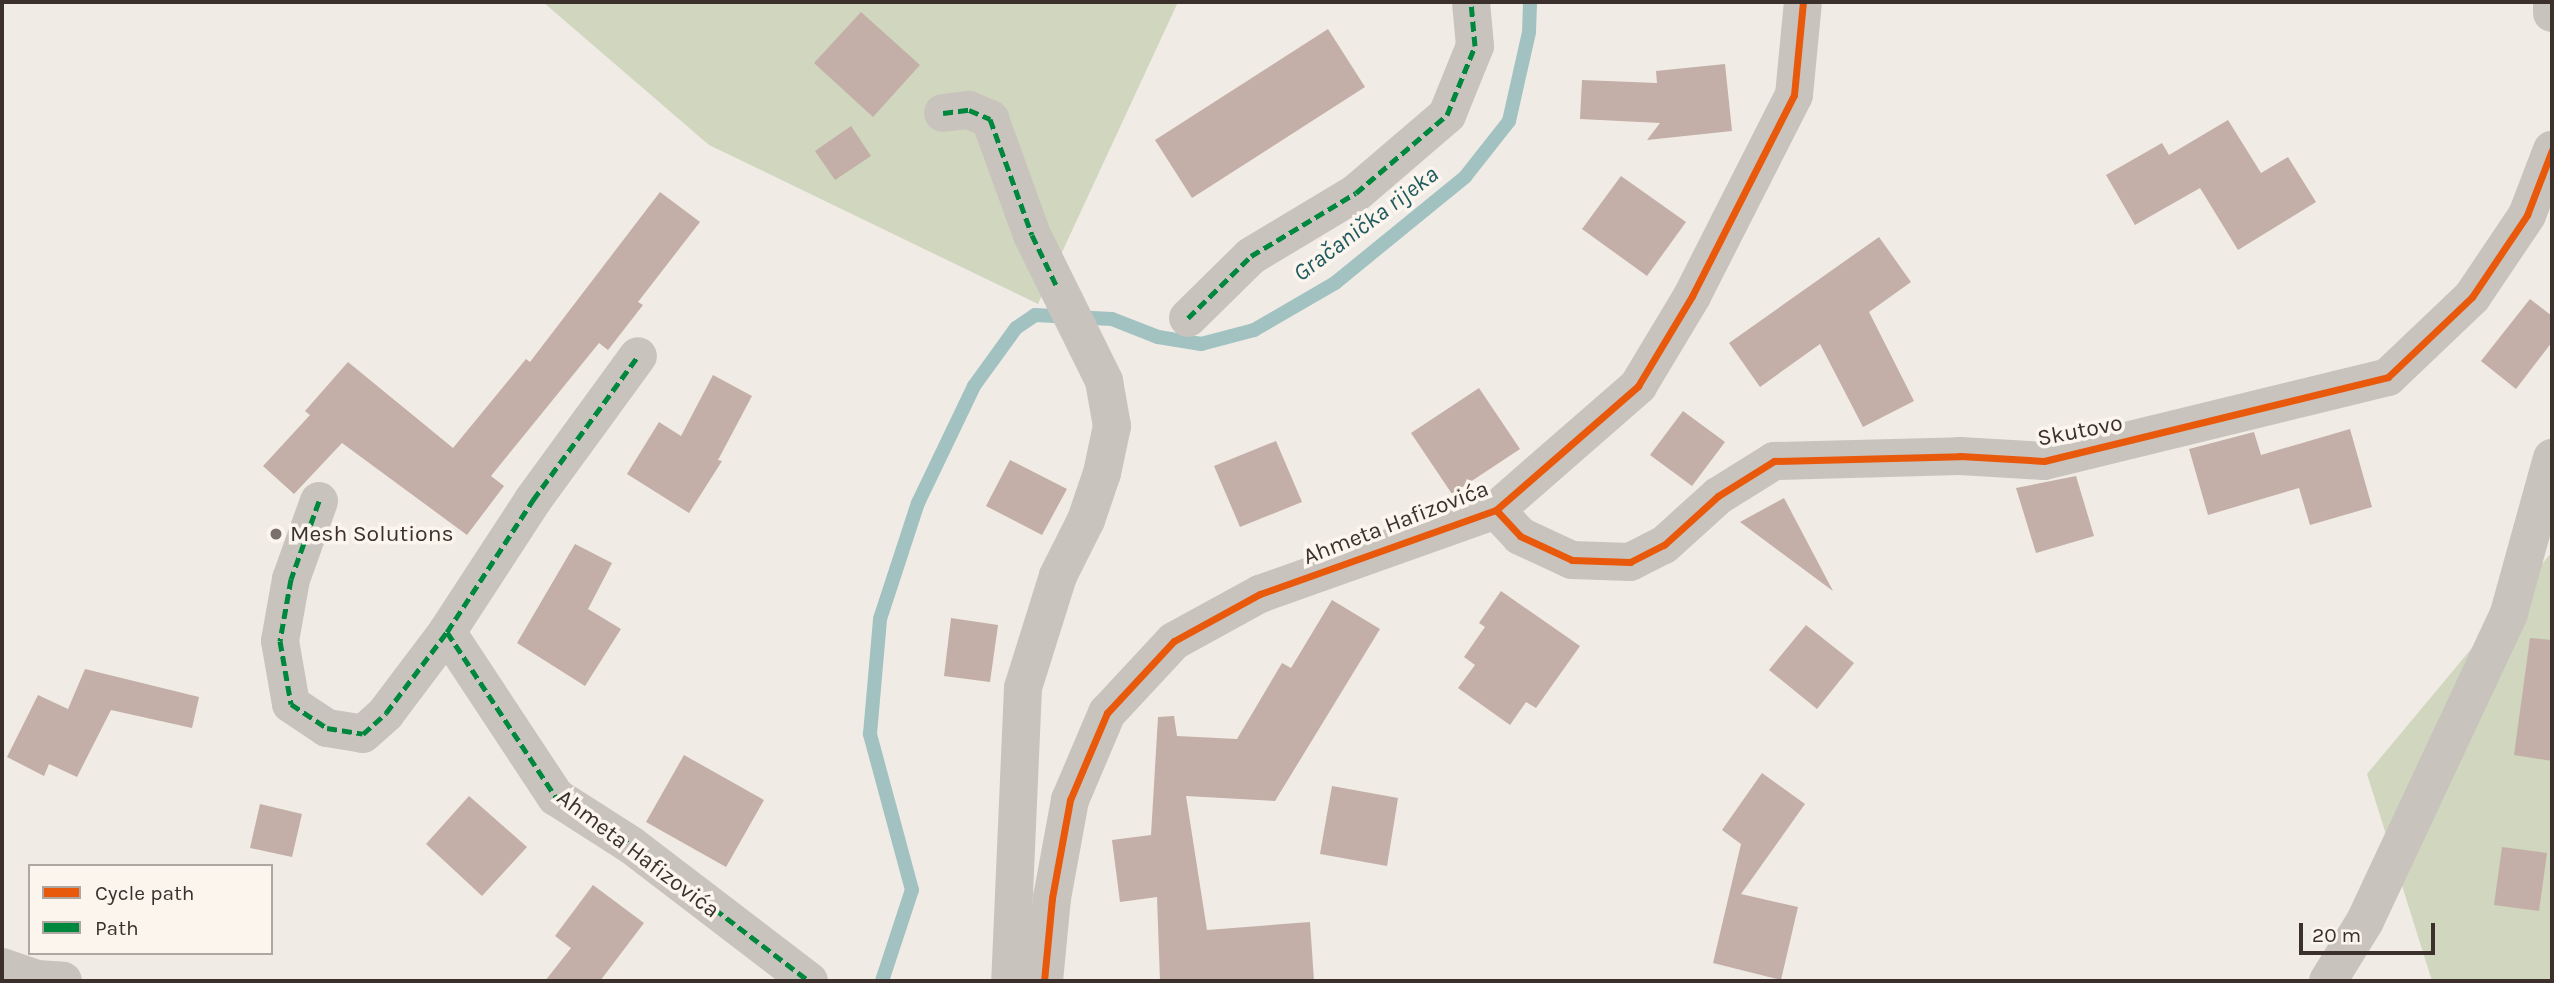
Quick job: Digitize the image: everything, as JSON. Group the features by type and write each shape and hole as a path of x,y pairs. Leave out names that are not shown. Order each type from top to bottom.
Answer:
{"street":[{"path":"1188,318 1251,256 1356,193 1447,115 1475,46 1471,2"},
{"name":"Ahmeta Hafizovića","path":"1044,981 1052,898 1070,800 1107,713 1174,641 1260,594 1496,510 1638,386 1692,296 1794,95 1803,2"},
{"path":"2552,2 2552,13"},
{"path":"943,113 969,110 990,119 1032,235 1104,381 1112,426 1102,473 1086,520 1058,576 1023,688 1010,981"},
{"name":"Skutovo","path":"1496,510 1520,536 1572,560 1630,562 1664,545 1718,496 1774,461 1960,456 2044,461 2388,377 2472,297 2527,215 2552,150"},
{"path":"319,501 291,579 280,641 291,704 327,728 363,734 386,713 447,632 533,500 638,356"},
{"path":"2328,981 2365,921 2509,613 2552,458"},
{"name":"Ahmeta Hafizovića","path":"447,632 556,797 631,845 809,981"},
{"path":"2,967 37,979 63,981"}],"green space":[{"path":"543,2 1178,2 1038,304 709,145"},
{"path":"2552,552 2552,981 2432,981 2367,774"}],"building":[{"path":"861,12 920,65 873,117 814,63"},
{"path":"1328,29 1365,87 1192,198 1155,140"},
{"path":"1725,64 1732,131 1647,140 1660,123 1580,119 1582,80 1657,83 1656,71"},
{"path":"2228,120 2261,173 2288,157 2316,202 2238,250 2200,188 2135,225 2106,175 2162,143 2169,155"},
{"path":"851,126 871,156 835,180 815,151"},
{"path":"1621,176 1686,222 1647,276 1582,229"},
{"path":"660,192 700,222 638,302 643,305 608,350 599,343 491,476 504,486 467,535 342,443 294,494 263,466 310,415 305,411 348,362 453,448 526,359 530,362"},
{"path":"1879,237 1911,282 1869,312 1914,401 1863,427 1820,344 1760,387 1729,343"},
{"path":"2530,299 2552,316 2552,342 2516,389 2481,361"},
{"path":"713,375 752,396 718,460 722,461 689,513 627,474 659,422 681,436"},
{"path":"1479,388 1520,449 1452,494 1411,433"},
{"path":"1683,411 1725,442 1692,486 1650,455"},
{"path":"2350,429 2372,507 2310,525 2299,488 2208,515 2189,449 2254,432 2261,455"},
{"path":"1276,441 1302,502 1240,527 1214,466"},
{"path":"1010,460 1067,489 1042,535 986,506"},
{"path":"2076,476 2094,536 2036,553 2016,488"},
{"path":"1784,498 1833,591 1740,522"},
{"path":"575,544 612,563 588,609 621,629 585,686 517,643"},
{"path":"1501,591 1580,646 1536,708 1526,702 1510,725 1458,688 1475,665 1464,657 1485,627 1479,623"},
{"path":"1332,600 1380,629 1275,801 1186,796 1207,930 1310,922 1314,981 1160,981 1157,897 1120,902 1112,840 1151,835 1158,717 1174,716 1177,736 1237,739 1282,663 1291,668"},
{"path":"951,618 998,625 990,682 944,676"},
{"path":"1806,625 1854,663 1817,709 1769,670"},
{"path":"2530,638 2552,640 2552,761 2514,755"},
{"path":"85,669 199,697 192,728 111,710 77,777 49,764 44,776 7,757 38,695 68,709"},
{"path":"684,755 764,800 726,867 646,822"},
{"path":"1762,773 1805,804 1741,894 1798,907 1781,980 1713,963 1741,844 1722,830"},
{"path":"1332,786 1398,798 1387,866 1320,854"},
{"path":"469,796 527,847 482,896 426,844"},
{"path":"260,804 302,814 292,857 250,848"},
{"path":"2502,847 2547,853 2539,911 2494,905"},
{"path":"593,885 644,923 600,981 545,981 571,948 555,936"}],"waterway":[{"name":"Gračanička rijeka","path":"882,981 912,890 870,734 880,619 918,503 974,386 1016,328 1035,315 1112,319 1158,337 1201,344 1254,330 1335,283 1465,177 1509,121 1529,32 1530,2"}],"marked path":[{"path":"1188,318 1251,256 1356,193 1447,115 1475,46 1471,2"},
{"path":"943,113 969,110 990,119 1032,235 1057,287"},
{"path":"319,501 291,579 280,641 291,704 327,728 363,734 386,713 447,632 533,500 638,356"},
{"path":"447,632 556,797 631,845 809,981"}],"cycle path":[{"path":"1044,981 1052,898 1070,800 1107,713 1174,641 1260,594 1496,510 1638,386 1692,296 1794,95 1803,2"},
{"path":"1496,510 1520,536 1572,560 1630,562 1664,545 1718,496 1774,461 1960,456 2044,461 2388,377 2472,297 2527,215 2552,150"}],"place":[{"name":"Mesh Solutions","path":"276,534"}]}
